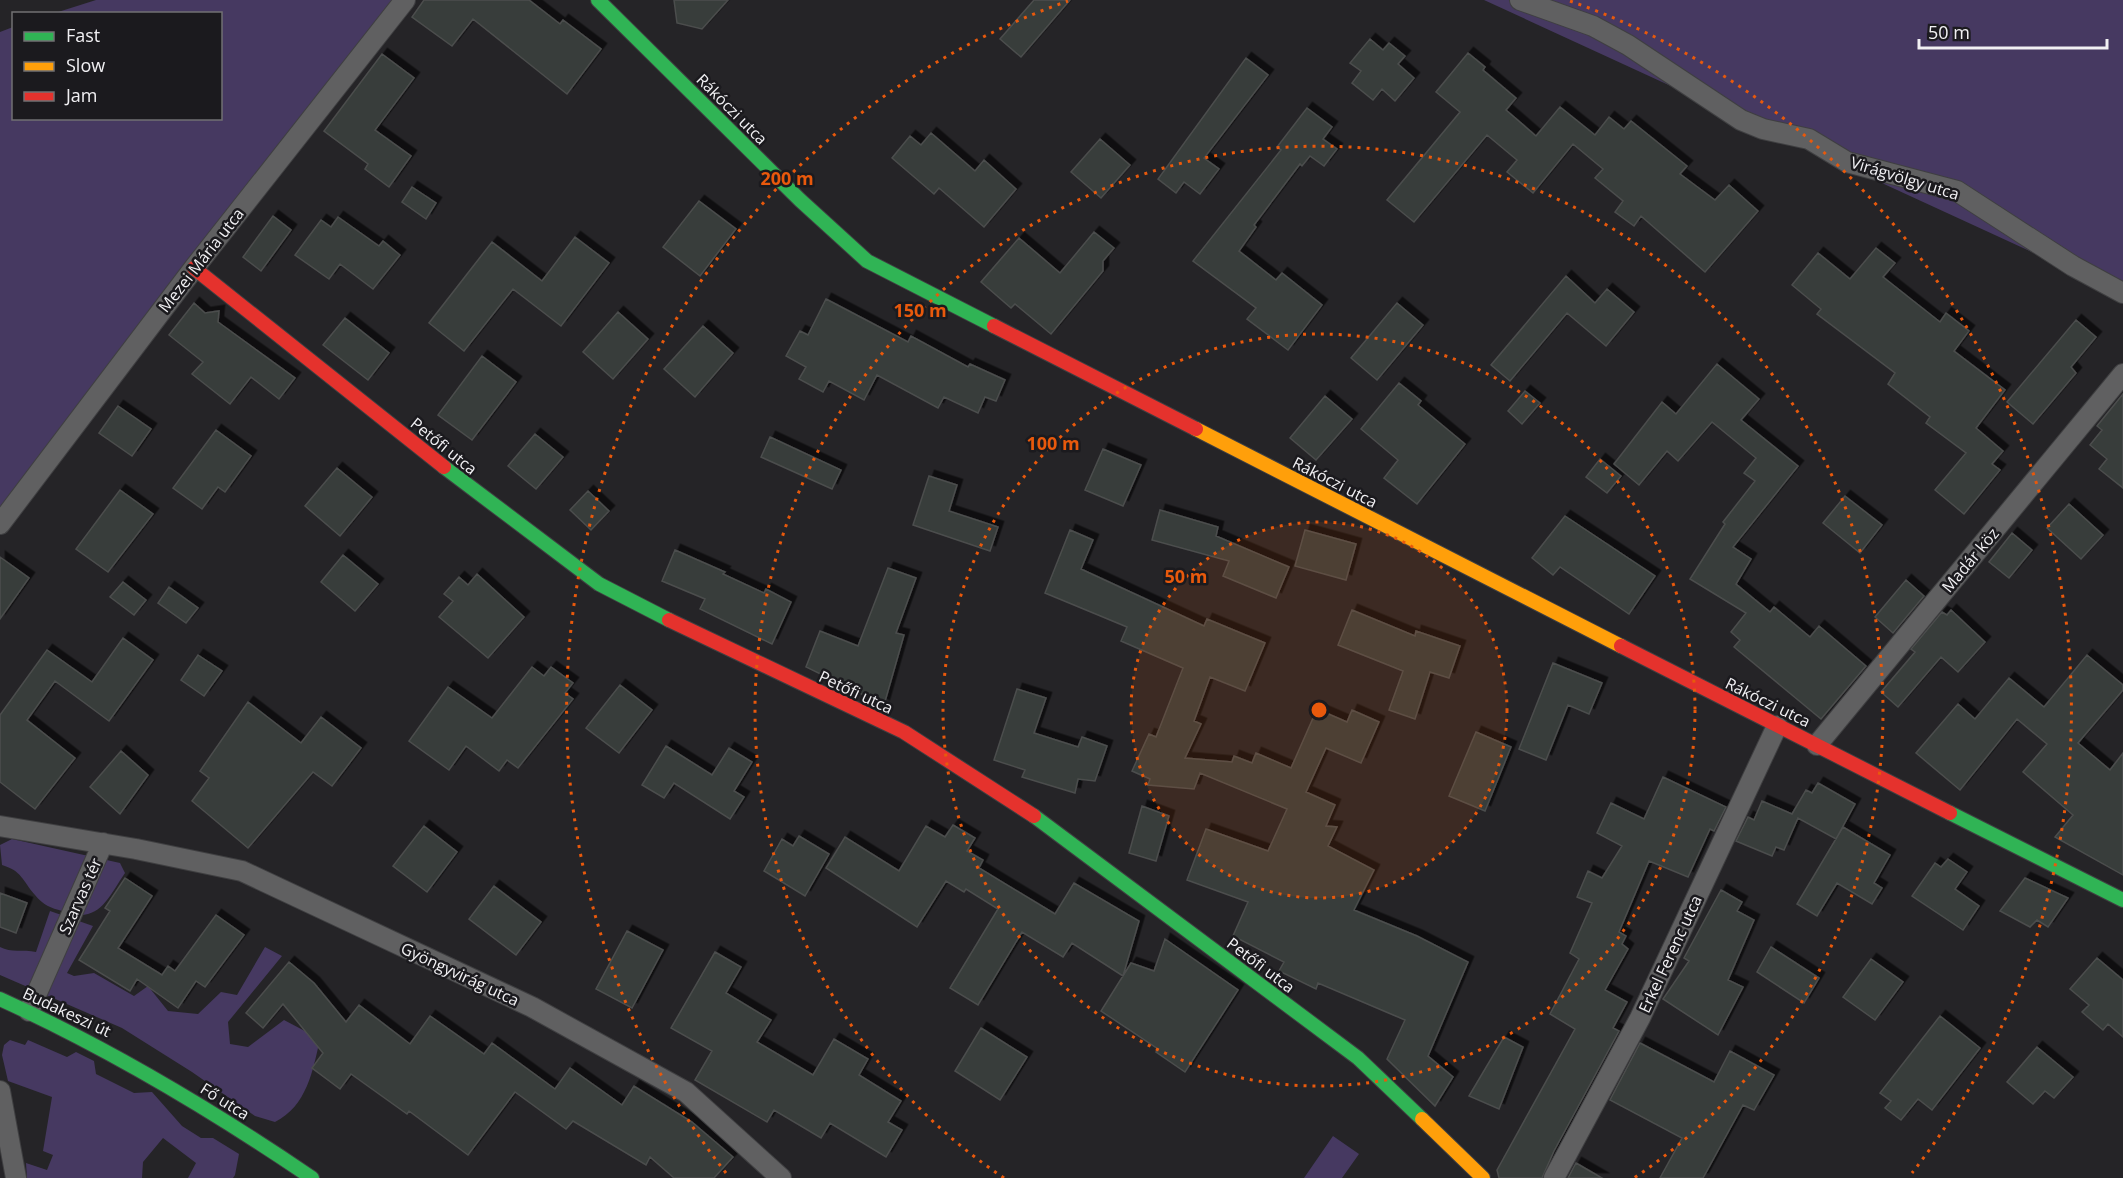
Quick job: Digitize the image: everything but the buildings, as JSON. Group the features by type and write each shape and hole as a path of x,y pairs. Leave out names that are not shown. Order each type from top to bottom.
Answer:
{"street":[{"name":"Mezei Mária utca","path":"0,524 194,268 405,0"},
{"name":"Rákóczi utca","path":"598,0 800,200 867,261 1776,726 2123,900"},
{"name":"Virágvölgy utca","path":"1520,0 1601,31 1742,120 1763,129 1809,139 1847,162 1957,191 2073,266 2123,293"},
{"name":"Petőfi utca","path":"194,268 493,506 599,584 688,630 904,732 1033,815 1358,1058 1483,1178"},
{"name":"Madár köz","path":"1817,745 2123,374"},
{"name":"Erkel Ferenc utca","path":"1554,1178 1640,1018 1776,726"},
{"name":"Szarvas tér","path":"0,826 103,843 29,1011"},
{"name":"Gyöngyvirág utca","path":"103,843 242,872 532,1007 686,1092 781,1178"},
{"name":"Budakeszi út","path":"0,999 120,1056"},
{"name":"Fő utca","path":"120,1056 264,1144 312,1178"},
{"path":"0,1091 16,1178"}],"shaded area":[{"path":"96,0 405,0 0,524 0,32 12,27 12,120 222,120 222,12 58,12"},
{"path":"1484,0 2123,0 2123,294"},
{"path":"12,839 120,863 125,873 107,900 93,912 85,915 58,910 41,901 18,873 2,865 0,845"},
{"path":"50,911 93,926 67,973 74,976 94,973 134,996 148,986 168,1011 198,1014 221,992 237,995 265,947 282,956 228,1022 230,1044 248,1047 284,1020 320,1039 307,1086 295,1107 275,1122 255,1116 192,1072 122,1028 0,975 0,947 8,950 36,952"},
{"path":"10,1040 25,1045 28,1040 67,1057 76,1052 94,1061 96,1074 134,1093 152,1092 182,1126 201,1138 213,1138 239,1154 235,1175 233,1178 188,1178 196,1163 163,1138 143,1162 142,1178 27,1178 26,1163 47,1170 53,1155 43,1151 52,1097 8,1081 2,1055 4,1045"},
{"path":"1333,1136 1359,1154 1342,1178 1304,1178"}],"traffic: fast":[{"path":"598,0 800,200 867,261 994,326"},
{"path":"444,467 599,584 669,620"},
{"path":"1950,813 2123,900"},
{"path":"1034,816 1358,1058 1422,1119"},
{"path":"0,999 81,1038 160,1082 237,1128 312,1178"}],"traffic: slow":[{"path":"1196,429 1621,646"},
{"path":"1422,1119 1483,1178"}],"traffic: jam":[{"path":"194,268 444,467"},
{"path":"994,326 1196,429"},
{"path":"669,620 904,732 1034,816"},
{"path":"1621,646 1950,813"}]}
